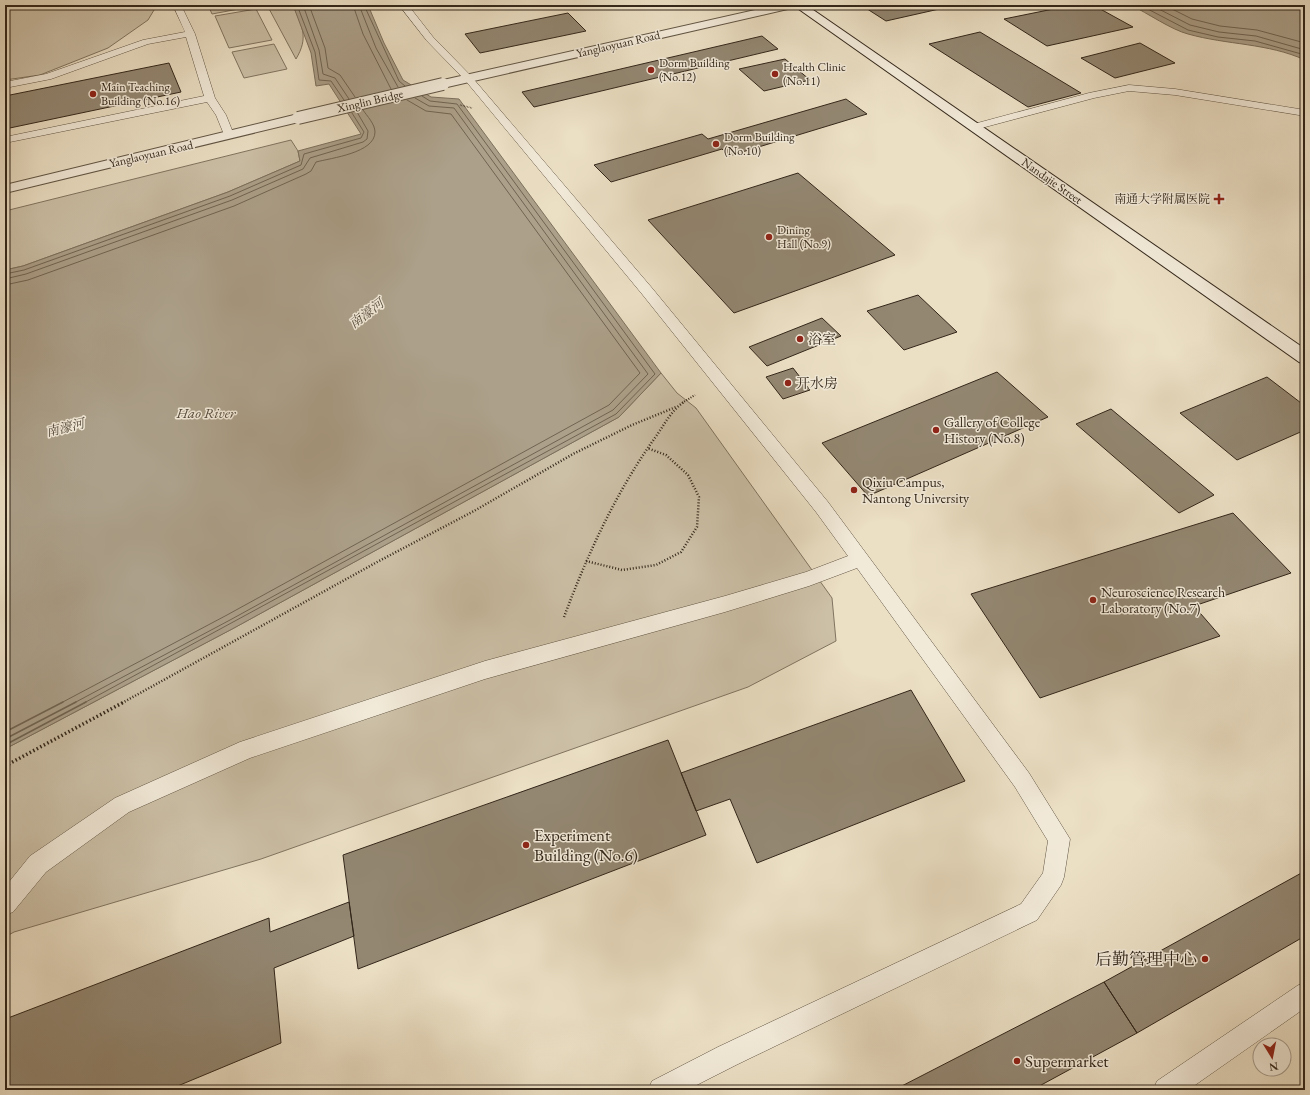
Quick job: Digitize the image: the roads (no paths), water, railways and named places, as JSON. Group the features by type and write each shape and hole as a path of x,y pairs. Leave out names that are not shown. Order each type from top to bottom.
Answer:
{"street":[{"name":"Yanglaoyuan Road","path":"443,84 792,5"},
{"name":"Nandajie Street","path":"799,5 1305,358"},
{"name":"Xinglin Bridge","path":"298,118 443,84"},
{"name":"Yanglaoyuan Road","path":"5,189 298,118"}],"lane":[{"path":"176,5 190,34 210,98 221,115 229,135"},
{"path":"403,5 430,39 468,78 647,291 822,507 1022,780 1060,839 1053,877 1029,912 734,1053 661,1090"},
{"path":"5,85 48,77 146,42 190,34"},
{"path":"974,127 1093,94 1129,88 1175,92 1305,113"},
{"path":"5,140 210,98"},
{"path":"5,904 38,864 122,805 247,749 485,670 808,580 860,559"},
{"path":"1166,1090 1305,994"}],"water":[{"name":"Hao River","path":"293,5 368,5 384,43 403,80 431,97 459,99 661,373 619,417 234,628 5,749 5,270 23,266 228,192 300,161 298,151 361,134 329,84 316,86 311,53"},
{"path":"1131,5 1305,5 1305,60 1277,50 1203,38 1188,34 1167,25"}],"place":[{"name":"Dorm Building (No.12)","path":"651,70"},
{"name":"Health Clinic (No.11)","path":"775,74"},
{"name":"Main Teaching Building (No.16)","path":"93,94"},
{"name":"Dorm Building (No.10)","path":"716,144"},
{"name":"南通大学附属医院","path":"1219,199"},
{"name":"Dining Hall (No.9)","path":"769,237"},
{"name":"浴室","path":"800,339"},
{"name":"开水房","path":"788,383"},
{"name":"Gallery of College History (No.8)","path":"936,430"},
{"name":"Qixiu Campus, Nantong University","path":"854,490"},
{"name":"Neuroscience Research Laboratory (No.7)","path":"1093,600"},
{"name":"Experiment Building (No.6)","path":"526,845"},
{"name":"后勤管理中心","path":"1205,959"},
{"name":"Supermarket","path":"1017,1061"}],"water label":[{"name":"南濠河","path":"366,313"},
{"name":"南濠河","path":"65,427"}]}
